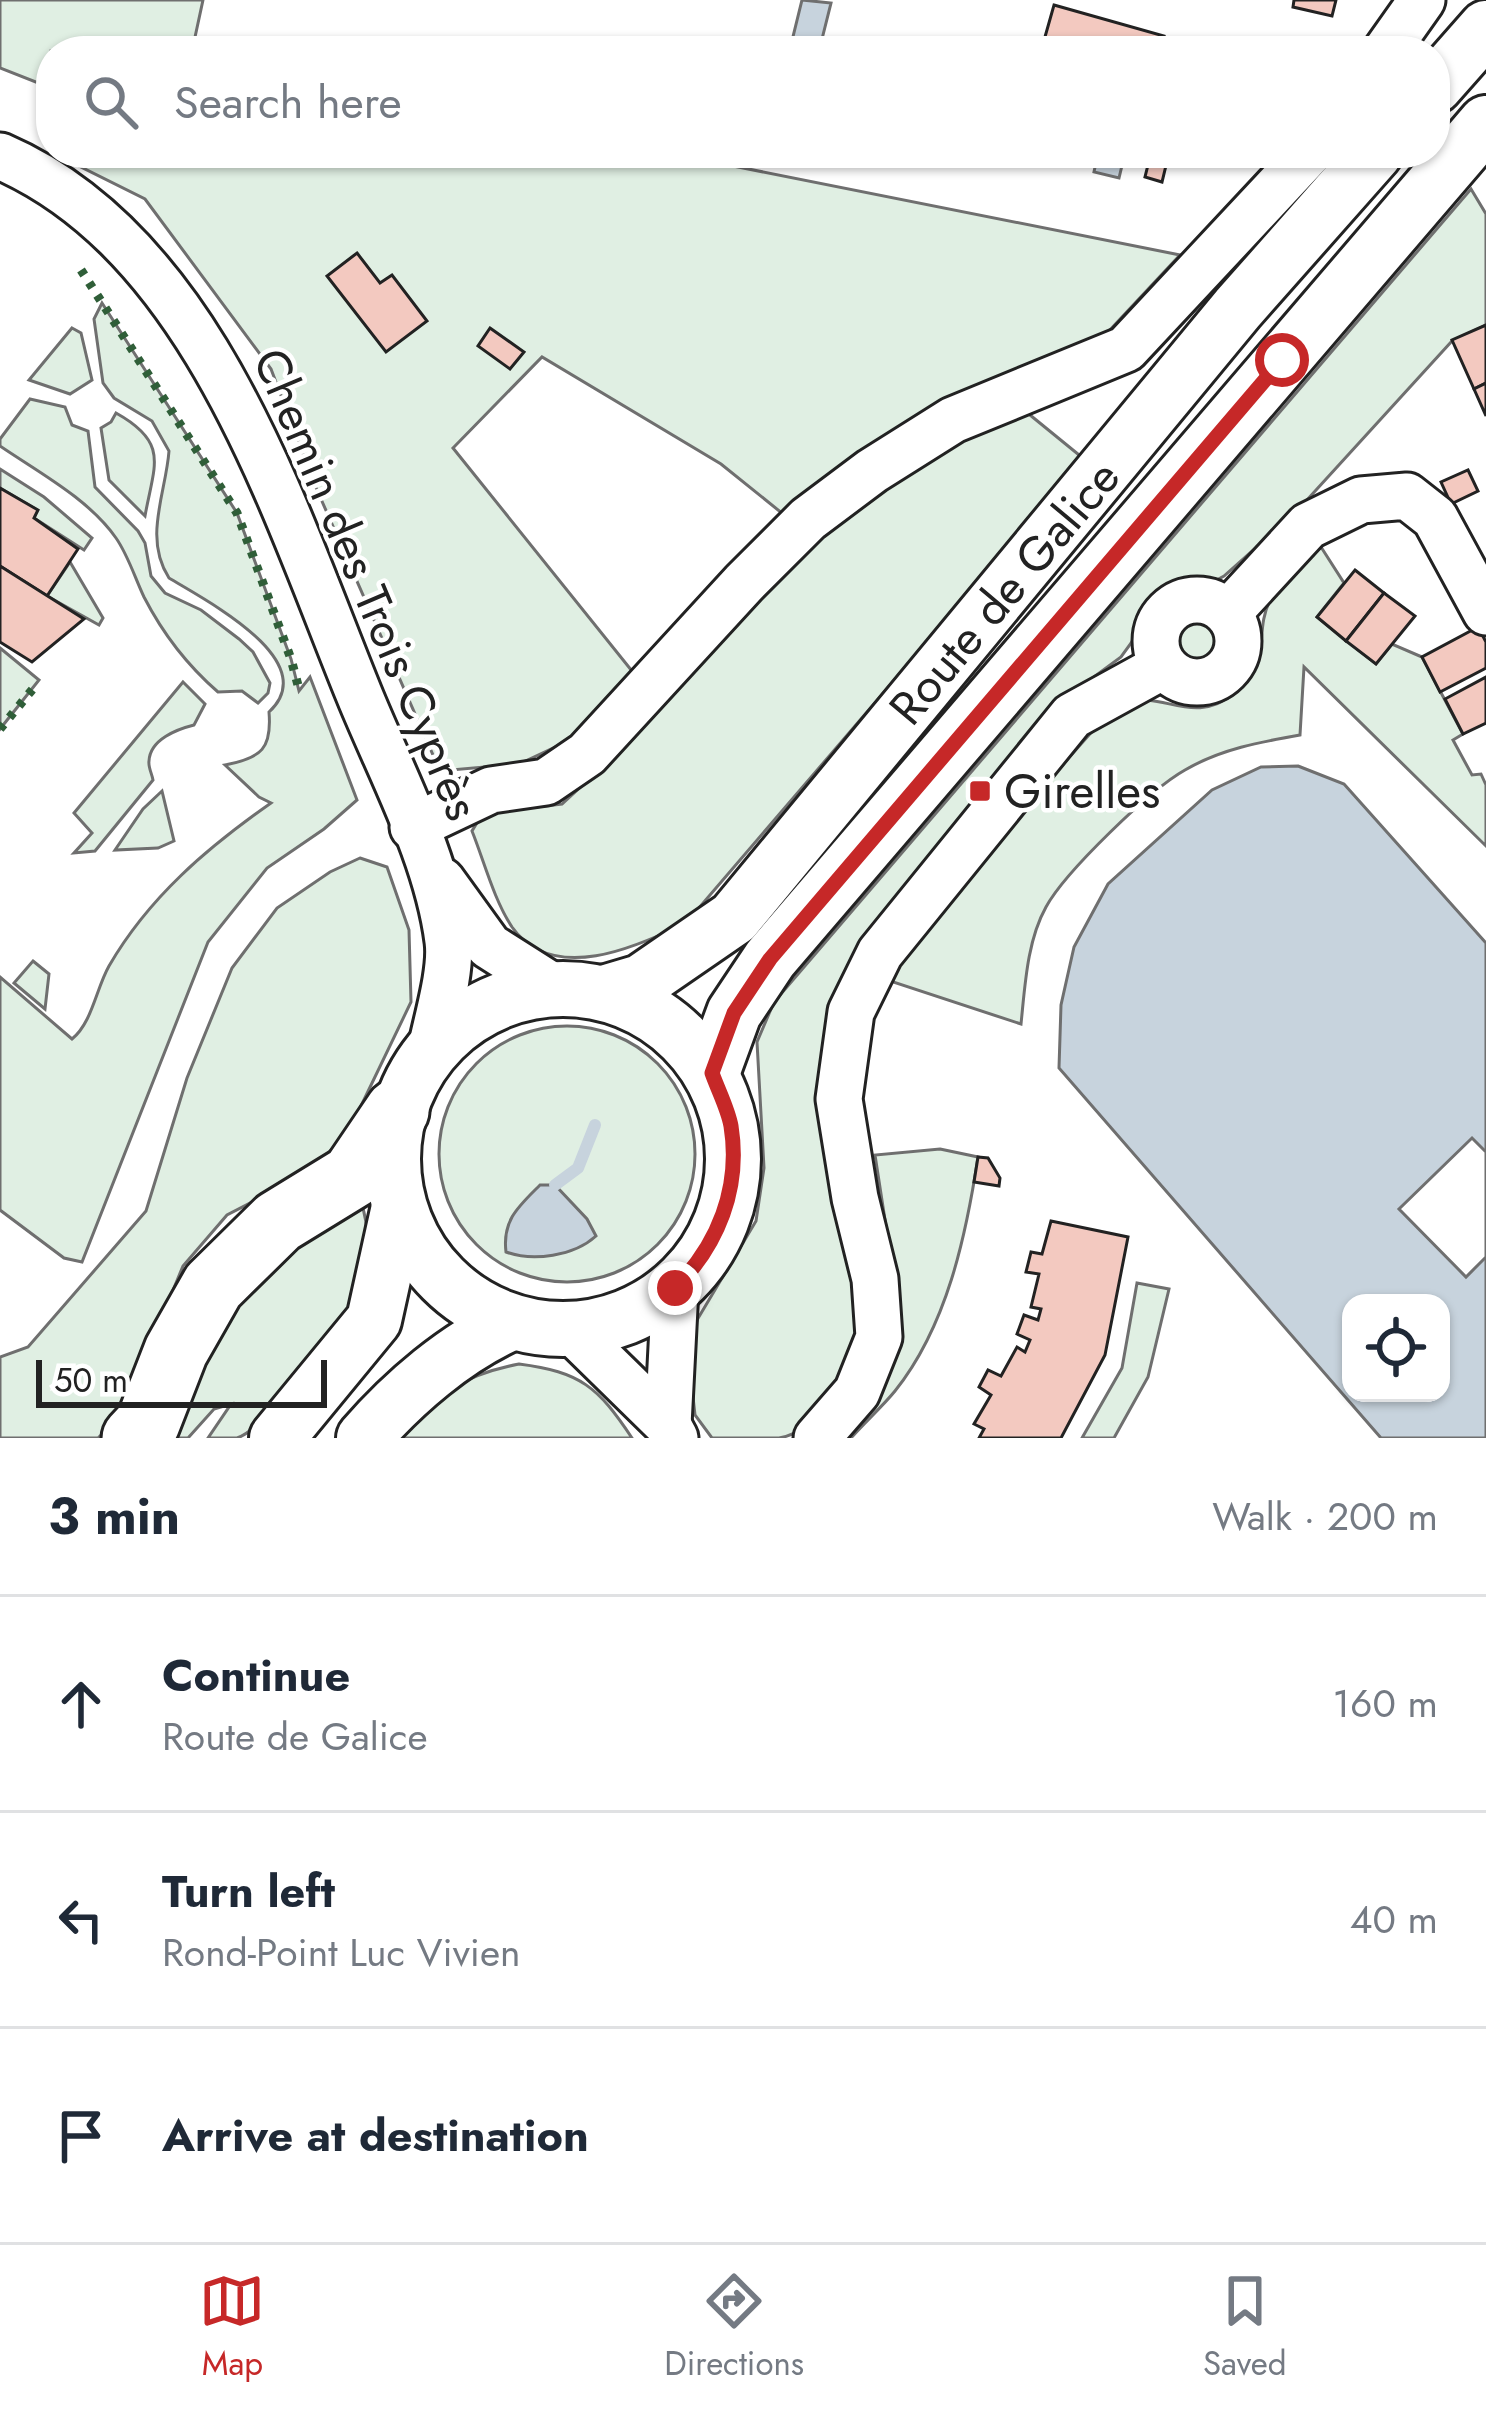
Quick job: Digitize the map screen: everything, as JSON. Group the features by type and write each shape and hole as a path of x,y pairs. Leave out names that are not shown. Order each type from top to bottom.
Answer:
{"highway":[{"path":"134,1438 148,1423 176,1351 213,1286 278,1222 353,1176 397,1111"}],"main road":[{"path":"1450,69 1486,28"},
{"name":"Route de Galice","path":"1450,165 1486,123"},
{"name":"Route de Galice","path":"579,990 641,982 734,918 1238,308 1363,168"},
{"name":"Route de Galice","path":"712,1073 734,1013 770,959 1447,168"},
{"path":"579,990 642,1007 682,1035 712,1073 731,1124 734,1174 721,1225 697,1267 632,1316 572,1331 511,1323 452,1291 423,1261 398,1210 390,1164 397,1111 431,1049 466,1017 507,997 579,990"},
{"path":"278,1438 374,1320 398,1210"},
{"path":"364,1438 388,1410 480,1336 511,1323"}],"street":[{"path":"1397,36 1422,0"},
{"name":"Chemin des Trois Cyprès","path":"0,156 56,189 125,244 183,313 244,418 420,844 449,945 431,1049"},
{"path":"420,844 491,790 546,782 586,754 808,519 872,471 953,420 1126,349 1295,168"},
{"path":"817,1438 857,1392 879,1336 875,1279 838,1099 851,1012 880,952 1072,716 1163,666 1156,635 1169,610 1192,599 1217,604 1228,613 1309,526 1361,500 1407,496 1435,518 1486,612"},
{"name":"Chemin des Trois Cyprès","path":"420,844 489,946 579,990"},
{"path":"672,1432 675,1288"},
{"path":"572,1331 672,1432"}],"green space":[{"path":"0,0 203,0 195,36 36,36 36,82 0,68"},
{"path":"83,168 743,168 1180,255 1108,332 952,402 788,518 721,464 542,357 453,448 636,676 585,733 519,764 440,771 314,483 271,369 145,199"},
{"path":"1471,189 1486,214 1486,325 1452,341 1296,512 1224,576 1153,604 1121,657 1072,693 847,978 856,1336 830,1398 808,1424 779,1438 712,1438 695,1415 689,1361 697,1320 756,1221 764,1168 757,1042 774,1002"},
{"path":"102,303 237,513 299,691 310,677 357,800 267,868 208,942 82,1262 64,1258 0,1210 0,977 72,1039 79,1032 109,966 142,918 202,856 271,803 225,765 248,759 262,749 269,734 269,712 282,693 282,673 271,653 231,617 169,578 161,563 158,515 169,451 152,421 114,398 103,383 94,319"},
{"path":"72,328 81,333 92,380 70,394 29,380"},
{"path":"30,399 65,407 72,425 88,431 95,487 138,531 151,576 165,593 201,610 253,652 270,683 258,703 242,691 218,692 207,682 159,623 105,524 62,487 0,446 0,439"},
{"path":"1019,406 1084,459 686,923 596,956 572,958 529,944 506,916 472,831 483,813 562,804 600,769 801,543 927,452"},
{"path":"116,413 151,445 154,469 145,516 109,480 101,428"},
{"path":"0,469 44,497 92,538 84,550 34,518 37,510 0,488"},
{"path":"1321,547 1344,583 1317,617 1376,664 1392,644 1422,657 1463,734 1453,740 1472,775 1481,774 1486,785 1486,846 1304,667 1300,735 1227,752 1185,770 1110,832 1056,892 1035,934 1021,1024 890,981 926,919 1104,718 1140,700 1205,707 1219,703 1247,681 1259,658 1265,613 1274,592"},
{"path":"70,562 103,618 99,625 47,596"},
{"path":"1196,618 1212,625 1219,641 1212,657 1196,664 1180,657 1173,641 1180,625"},
{"path":"0,648 39,680 0,729"},
{"path":"183,682 205,704 194,725 159,741 149,761 153,780 95,851 74,853 92,833 74,813"},
{"path":"162,791 174,841 158,848 115,850 143,809"},
{"path":"360,858 387,867 409,930 411,1002 348,1133 308,1173 227,1215 183,1266 122,1414 98,1438 0,1438 0,1357 28,1347 146,1211 187,1078 232,968 277,908"},
{"path":"33,961 49,974 45,1009 14,983"},
{"path":"567,1026 616,1036 657,1064 685,1105 695,1154 685,1203 657,1244 616,1272 567,1282 518,1272 477,1244 449,1203 439,1154 449,1105 477,1064 518,1036"},
{"path":"940,1149 978,1157 952,1279 913,1366 851,1438 839,1438 891,1259 875,1155"},
{"path":"361,1202 367,1244 359,1286 305,1371 268,1415 237,1438 208,1438 231,1404 214,1409 188,1438 173,1438 247,1269"},
{"path":"1137,1283 1169,1289 1148,1377 1114,1438 1082,1438 1122,1368"},
{"path":"519,1364 558,1372 586,1385 609,1406 632,1438 393,1438 450,1390 479,1375"}],"shaded area":[{"path":"802,0 831,3 823,36 793,36"},
{"path":"1095,168 1121,168 1119,178 1094,172"},
{"path":"1298,766 1344,784 1486,943 1486,1438 1381,1438 1350,1402 1450,1402 1450,1294 1342,1294 1342,1393 1059,1068 1061,1005 1074,947 1108,884 1212,790 1261,767"},
{"path":"540,1185 555,1185 587,1219 596,1236 553,1255 506,1252 509,1222"}],"pier":[{"path":"1472,1138 1486,1152 1486,1257 1466,1277 1399,1209"}],"building":[{"path":"1294,0 1336,0 1332,16 1293,7"},
{"path":"1054,5 1164,36 1045,36"},
{"path":"1147,168 1165,168 1162,182 1145,177"},
{"path":"357,253 380,283 392,275 427,321 386,352 327,276"},
{"path":"1486,325 1486,383 1474,389 1452,340"},
{"path":"490,328 524,352 510,369 478,346"},
{"path":"1486,383 1486,416 1474,389"},
{"path":"1468,470 1478,491 1451,504 1441,482"},
{"path":"0,488 38,510 34,518 78,549 47,596 0,566"},
{"path":"0,566 84,619 32,662 0,642"},
{"path":"1355,570 1384,593 1346,641 1317,617"},
{"path":"1384,593 1415,616 1376,664 1346,641"},
{"path":"1478,627 1486,642 1486,668 1440,692 1422,657"},
{"path":"1486,677 1486,723 1463,734 1445,699"},
{"path":"978,1157 988,1158 1000,1178 999,1186 974,1182"},
{"path":"1051,1221 1128,1237 1105,1355 1061,1438 979,1438 984,1429 974,1424 991,1395 979,1387 988,1370 1001,1376 1017,1347 1025,1352 1030,1340 1017,1334 1024,1315 1038,1320 1041,1309 1031,1307 1039,1274 1026,1272 1031,1252 1042,1254"}],"waterway":[{"path":"555,1185 578,1168 595,1125"}],"hedge":[{"path":"81,270 237,513 299,689"},
{"path":"0,729 36,685"}],"place":[{"name":"Girelles","path":"980,791"}],"route":[{"path":"675,1288 697,1267 721,1225 734,1174 731,1124 712,1073 734,1013 770,959 1282,360"}]}
